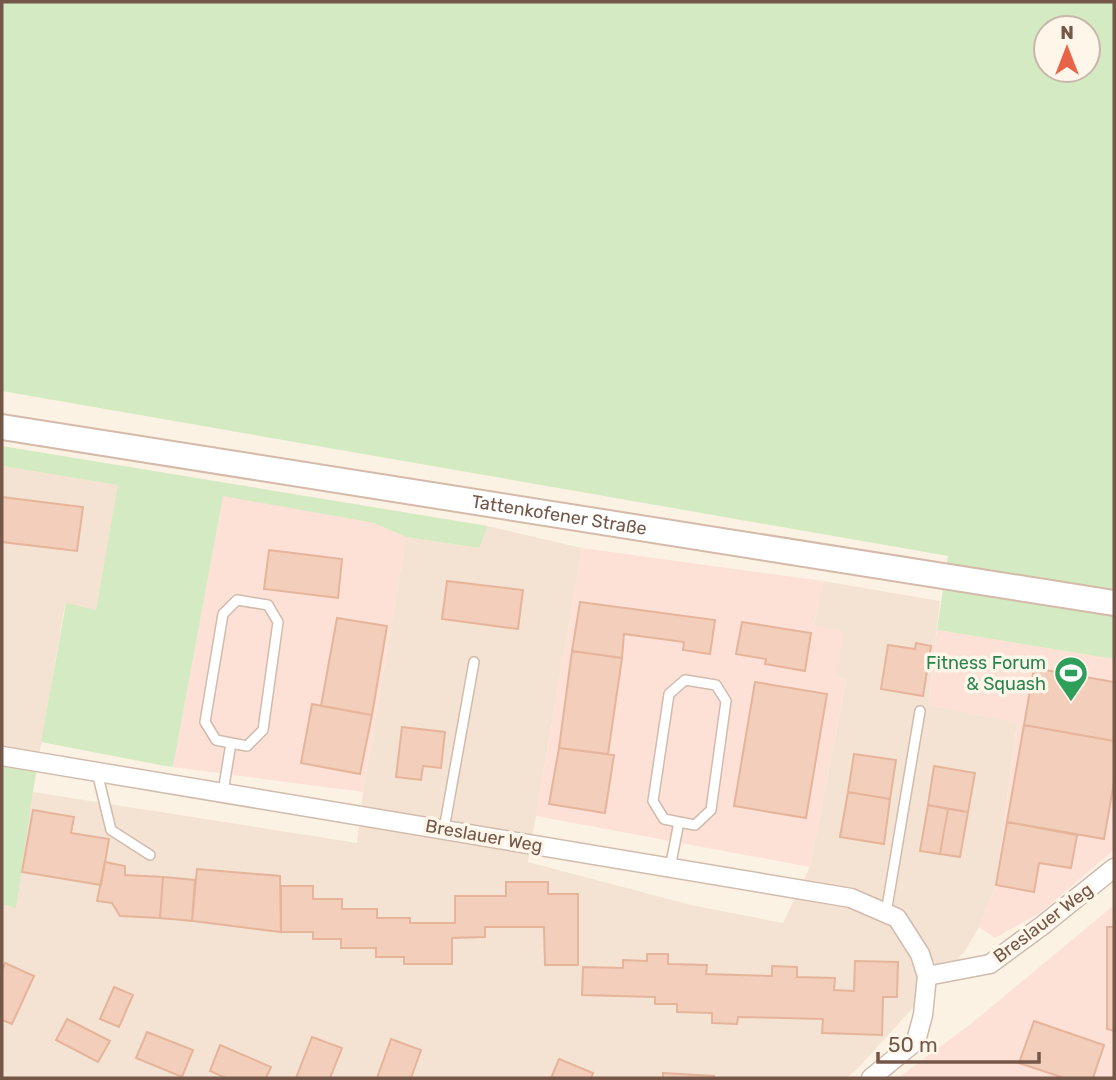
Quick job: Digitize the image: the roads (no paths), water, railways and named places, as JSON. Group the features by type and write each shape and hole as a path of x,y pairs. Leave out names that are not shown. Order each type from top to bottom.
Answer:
{"main road":[{"name":"Tattenkofener Straße","path":"2,427 1114,603"}],"street":[{"name":"Breslauer Weg","path":"2,756 851,898 897,918 920,954 927,976 923,1015 916,1041 871,1078"},
{"name":"Breslauer Weg","path":"927,976 990,964 1114,868"}],"lane":[{"path":"237,600 268,606 278,622 263,730 247,746 231,743 216,740 205,722 223,614 237,600"},
{"path":"444,829 474,662"},
{"path":"685,680 716,685 726,701 711,810 695,825 679,822 664,820 653,801 669,694 685,680"},
{"path":"886,913 920,711"},
{"path":"223,792 231,743"},
{"path":"97,772 111,830 150,855"},
{"path":"670,868 679,822"}],"place":[{"name":"Fitness Forum & Squash","path":"1071,703"}]}
